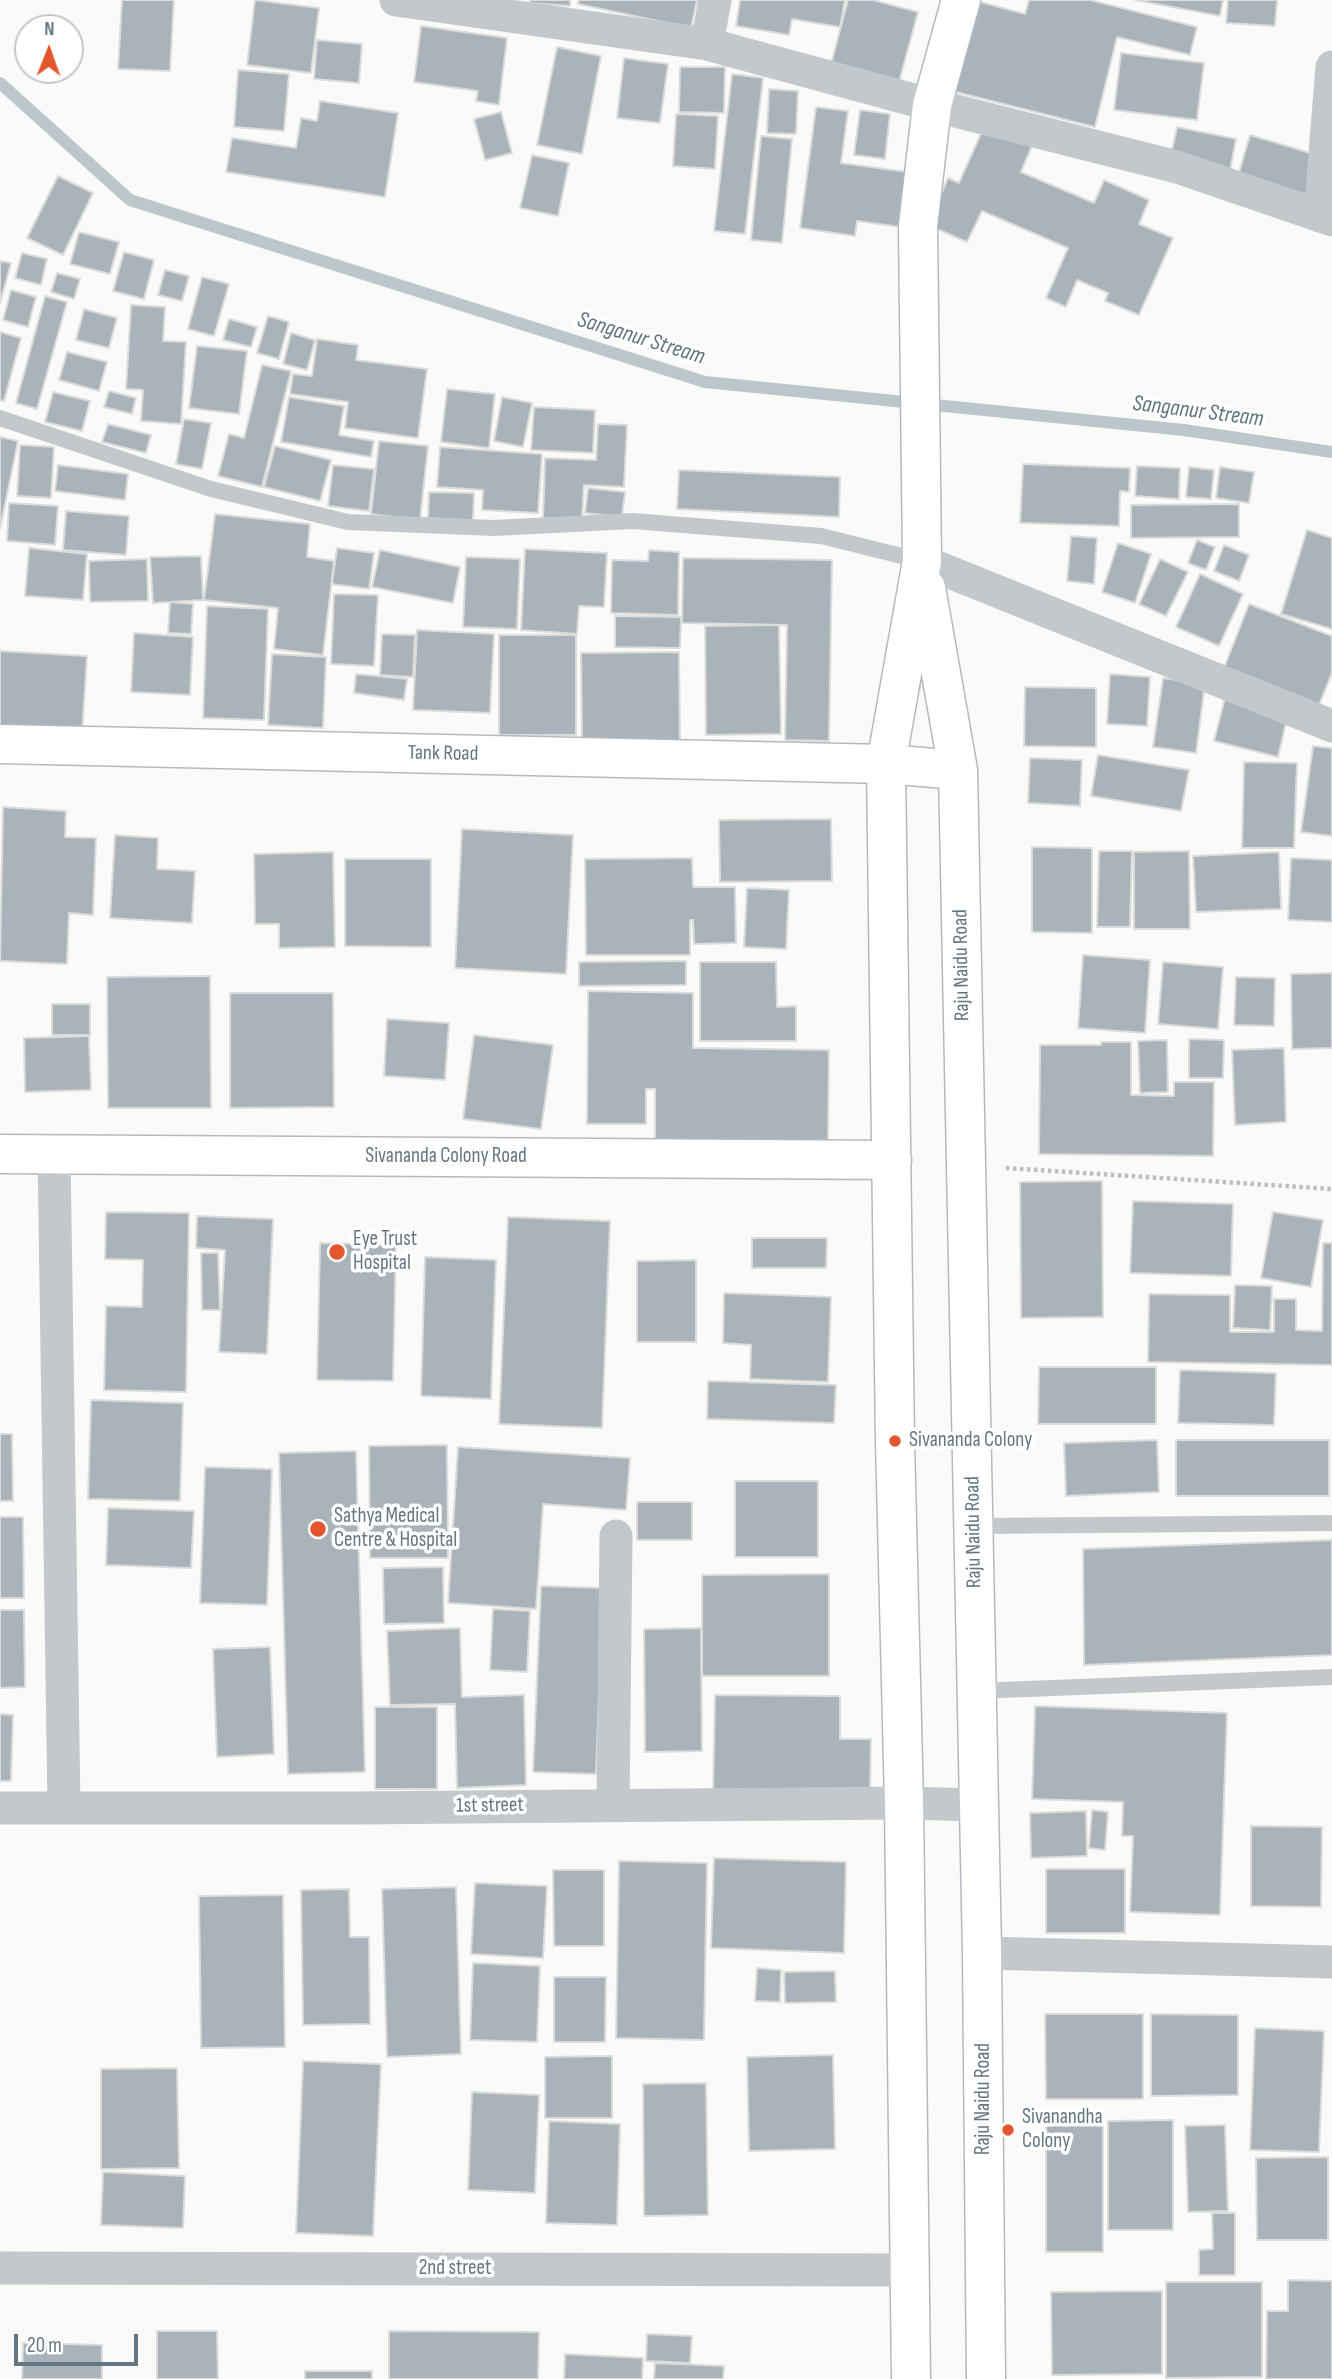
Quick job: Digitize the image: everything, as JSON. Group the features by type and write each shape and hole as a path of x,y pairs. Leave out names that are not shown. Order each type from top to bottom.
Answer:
{"main road":[{"path":"911,2379 886,764 922,561 918,226 932,105 961,0"},
{"name":"Raju Naidu Road","path":"922,561 958,770 982,1953 986,2379"},
{"name":"Tank Road","path":"0,744 886,764 958,770"},
{"name":"Sivananda Colony Road","path":"0,1154 892,1160"}],"street":[{"path":"707,44 715,0"},
{"path":"404,1 707,44 1177,167 1326,218 1332,67"},
{"path":"922,561 1332,726"},
{"path":"54,1155 64,1807"},
{"path":"614,1805 616,1536"},
{"name":"1st street","path":"0,1808 904,1803 979,1805"},
{"path":"982,1953 1332,1962"},
{"name":"2nd street","path":"0,2268 910,2270"}],"lane":[{"path":"0,418 211,489 348,523 494,528 632,521 821,536 922,561"},
{"path":"974,1526 1332,1523"},
{"path":"977,1691 1332,1677"}],"path":[{"path":"967,1166 1332,1189"}],"building":[{"path":"122,0 174,0 170,71 118,69"},
{"path":"255,0 319,8 311,73 247,65"},
{"path":"530,0 570,0 570,6 530,3"},
{"path":"579,0 697,0 691,28 578,4"},
{"path":"740,0 845,0 840,27 792,19 789,35 736,26"},
{"path":"848,0 873,0 918,12 898,86 830,68"},
{"path":"973,0 1025,14 1029,0 1090,0 1197,27 1190,55 1117,37 1095,127 948,90"},
{"path":"1135,0 1223,0 1220,16"},
{"path":"1228,0 1277,0 1275,26 1226,23"},
{"path":"421,26 507,38 499,105 476,101 478,91 414,82"},
{"path":"317,40 362,44 359,83 314,79"},
{"path":"557,47 601,56 582,154 537,145"},
{"path":"1121,53 1204,63 1197,120 1114,110"},
{"path":"624,58 668,64 660,123 617,118"},
{"path":"680,67 725,67 724,113 679,112"},
{"path":"238,70 289,74 284,131 234,127"},
{"path":"732,74 763,78 745,234 714,231"},
{"path":"769,89 798,91 796,134 767,133"},
{"path":"320,101 398,113 385,197 226,172 232,138 296,148 301,118 317,121"},
{"path":"816,107 848,111 841,163 908,172 901,227 857,221 855,236 800,228"},
{"path":"860,110 890,114 885,159 854,155"},
{"path":"501,112 512,153 485,160 474,119"},
{"path":"676,114 718,116 715,169 673,166"},
{"path":"987,120 1034,141 1021,172 1094,203 1104,180 1149,200 1139,224 1173,238 1139,315 1105,301 1108,293 1077,280 1066,307 1046,298 1068,248 982,211 967,242 928,225 948,178 959,183"},
{"path":"1177,127 1236,139 1230,171 1170,159"},
{"path":"1250,135 1317,155 1306,195 1238,176"},
{"path":"761,136 792,139 782,243 751,240"},
{"path":"532,155 569,163 558,216 520,208"},
{"path":"58,176 93,193 63,255 27,238"},
{"path":"79,232 119,242 110,274 70,264"},
{"path":"124,252 154,260 144,299 113,291"},
{"path":"22,253 47,259 41,285 15,278"},
{"path":"0,261 11,263 0,303"},
{"path":"165,270 189,276 182,301 158,295"},
{"path":"57,273 80,279 74,299 51,292"},
{"path":"202,277 229,284 214,336 188,329"},
{"path":"11,290 36,297 28,327 3,320"},
{"path":"45,296 67,302 37,409 16,403"},
{"path":"131,305 165,307 163,341 186,342 181,424 141,421 143,390 126,389"},
{"path":"84,309 117,318 109,348 76,340"},
{"path":"268,316 289,322 279,359 257,353"},
{"path":"229,319 257,327 251,347 223,340"},
{"path":"0,332 21,338 4,401 0,400"},
{"path":"291,333 315,340 307,370 283,364"},
{"path":"317,339 358,345 356,360 427,369 418,438 345,428 348,402 290,394 293,374 312,376"},
{"path":"197,346 247,351 239,414 189,408"},
{"path":"67,352 107,362 99,391 59,380"},
{"path":"262,365 291,371 262,487 218,476 229,434 244,438"},
{"path":"447,389 495,394 489,448 441,442"},
{"path":"109,391 136,398 132,414 104,407"},
{"path":"53,392 90,401 82,431 45,422"},
{"path":"289,397 344,406 339,435 374,441 371,457 281,442"},
{"path":"502,397 532,403 523,447 494,441"},
{"path":"534,407 595,410 593,453 531,450"},
{"path":"184,419 211,423 202,469 176,464"},
{"path":"108,424 151,435 146,453 102,442"},
{"path":"598,424 627,425 624,487 584,485 582,519 543,518 545,458 596,460"},
{"path":"0,437 18,441 0,529"},
{"path":"379,441 428,446 420,520 371,514"},
{"path":"20,445 54,447 51,498 17,496"},
{"path":"275,446 331,460 320,501 264,487"},
{"path":"440,447 542,454 538,513 482,510 483,490 437,487"},
{"path":"1023,464 1130,468 1129,492 1120,491 1119,526 1020,523"},
{"path":"58,465 128,474 125,500 55,491"},
{"path":"333,465 374,469 369,511 328,506"},
{"path":"1137,466 1180,468 1179,499 1135,496"},
{"path":"1189,467 1214,470 1211,499 1186,497"},
{"path":"1220,467 1254,472 1249,503 1216,498"},
{"path":"679,470 840,477 839,517 677,509"},
{"path":"588,488 625,492 622,517 585,513"},
{"path":"429,492 474,493 473,521 428,518"},
{"path":"9,503 58,506 55,545 7,541"},
{"path":"1239,504 1239,537 1131,538 1131,505"},
{"path":"66,511 129,516 126,555 63,550"},
{"path":"215,514 310,524 307,557 334,561 323,655 274,649 278,608 204,600"},
{"path":"1307,530 1332,538 1332,629 1281,614"},
{"path":"1071,536 1097,538 1094,584 1067,581"},
{"path":"1197,540 1215,547 1206,570 1188,563"},
{"path":"1118,543 1151,554 1135,603 1102,592"},
{"path":"1224,545 1249,555 1239,581 1214,571"},
{"path":"29,548 87,554 83,600 25,596"},
{"path":"337,548 374,553 369,589 332,584"},
{"path":"525,549 607,553 604,607 579,606 577,634 521,630"},
{"path":"380,550 460,567 453,603 372,587"},
{"path":"649,550 679,552 678,615 611,613 612,560 648,561"},
{"path":"201,556 203,600 153,603 150,557"},
{"path":"466,557 520,559 517,629 463,627"},
{"path":"683,558 832,560 829,741 785,740 787,625 682,623"},
{"path":"147,559 148,601 90,602 89,561"},
{"path":"1160,559 1188,572 1166,616 1139,604"},
{"path":"1200,574 1243,594 1219,646 1176,627"},
{"path":"334,594 378,595 374,666 331,664"},
{"path":"170,602 193,604 191,634 168,633"},
{"path":"1249,604 1332,636 1332,673 1319,705 1224,668"},
{"path":"207,606 268,609 264,720 203,718"},
{"path":"615,616 681,617 680,648 615,647"},
{"path":"779,625 781,734 706,735 705,626"},
{"path":"417,630 494,634 490,713 413,710"},
{"path":"134,633 193,637 190,695 131,692"},
{"path":"382,634 415,635 413,677 380,675"},
{"path":"499,635 576,635 576,735 499,735"},
{"path":"0,651 87,656 82,735 0,731"},
{"path":"679,652 680,742 582,743 581,653"},
{"path":"272,654 326,657 323,728 268,725"},
{"path":"356,674 407,679 404,700 354,693"},
{"path":"1110,674 1150,677 1147,726 1107,724"},
{"path":"1163,678 1205,684 1196,753 1153,747"},
{"path":"1025,687 1096,688 1096,747 1024,746"},
{"path":"1225,698 1288,714 1278,757 1214,741"},
{"path":"1313,746 1332,748 1332,836 1301,832"},
{"path":"1098,755 1189,770 1181,811 1091,796"},
{"path":"1030,758 1082,760 1080,806 1028,803"},
{"path":"1244,762 1297,763 1294,848 1242,848"},
{"path":"3,807 66,811 65,837 96,838 93,915 69,913 67,964 0,961"},
{"path":"831,819 832,881 720,882 719,820"},
{"path":"462,829 573,835 566,974 455,968"},
{"path":"115,835 158,838 157,869 195,871 192,923 110,918"},
{"path":"1032,847 1092,848 1092,933 1032,932"},
{"path":"1099,851 1132,851 1130,927 1097,927"},
{"path":"1189,851 1190,929 1134,929 1134,852"},
{"path":"333,852 335,947 279,948 279,924 255,924 254,854"},
{"path":"1279,852 1281,909 1196,912 1193,856"},
{"path":"692,858 693,887 735,887 736,943 694,944 693,920 690,920 690,955 586,955 585,859"},
{"path":"1291,858 1332,860 1332,922 1288,920"},
{"path":"345,859 431,859 431,947 345,946"},
{"path":"747,888 789,890 786,949 744,947"},
{"path":"1083,955 1150,960 1145,1033 1078,1028"},
{"path":"686,961 686,985 579,986 579,962"},
{"path":"700,962 776,962 777,1007 796,1006 796,1041 700,1041"},
{"path":"1163,962 1223,967 1218,1029 1158,1024"},
{"path":"1332,973 1332,1048 1292,1049 1291,974"},
{"path":"210,976 211,1108 108,1108 107,977"},
{"path":"1236,977 1275,978 1274,1026 1234,1025"},
{"path":"588,991 693,993 693,1048 829,1050 828,1144 655,1142 655,1089 646,1089 646,1124 587,1124"},
{"path":"230,993 333,993 334,1107 230,1108"},
{"path":"52,1004 90,1004 90,1035 52,1035"},
{"path":"387,1019 449,1023 445,1080 384,1076"},
{"path":"474,1035 553,1045 541,1129 463,1119"},
{"path":"89,1036 91,1090 25,1092 24,1038"},
{"path":"1189,1039 1224,1040 1223,1078 1189,1078"},
{"path":"1167,1040 1168,1092 1140,1093 1138,1041"},
{"path":"1101,1042 1131,1042 1131,1095 1174,1096 1174,1082 1214,1082 1213,1156 1039,1154 1040,1045 1101,1045"},
{"path":"1284,1048 1286,1122 1235,1125 1232,1050"},
{"path":"1102,1181 1103,1317 1021,1318 1020,1182"},
{"path":"1133,1201 1233,1204 1231,1276 1130,1273"},
{"path":"106,1212 189,1213 186,1392 104,1390 106,1306 142,1307 143,1260 105,1259"},
{"path":"1273,1212 1323,1220 1311,1287 1261,1278"},
{"path":"197,1216 273,1219 267,1354 219,1352 225,1250 196,1248"},
{"path":"508,1217 610,1221 602,1428 499,1424"},
{"path":"752,1238 827,1238 826,1268 752,1268"},
{"path":"320,1243 396,1245 393,1381 317,1380"},
{"path":"1323,1243 1332,1243 1332,1365 1148,1362 1149,1294 1230,1295 1230,1332 1274,1332 1274,1299 1296,1299 1296,1330 1322,1331"},
{"path":"201,1253 218,1253 220,1310 202,1310"},
{"path":"425,1257 496,1260 491,1399 421,1396"},
{"path":"696,1260 696,1342 637,1342 637,1261"},
{"path":"1235,1285 1272,1286 1270,1330 1233,1328"},
{"path":"724,1293 831,1297 828,1382 750,1379 751,1345 723,1343"},
{"path":"1039,1367 1156,1367 1156,1424 1038,1424"},
{"path":"1180,1370 1276,1373 1274,1425 1178,1423"},
{"path":"708,1381 836,1385 834,1423 707,1419"},
{"path":"91,1400 183,1403 180,1501 88,1499"},
{"path":"0,1434 12,1434 13,1501 0,1501"},
{"path":"1157,1440 1159,1492 1066,1496 1064,1443"},
{"path":"1176,1440 1329,1440 1329,1496 1176,1496"},
{"path":"447,1445 448,1558 370,1558 369,1446"},
{"path":"458,1447 630,1458 626,1510 543,1504 536,1609 448,1603"},
{"path":"356,1451 365,1772 288,1774 279,1453"},
{"path":"205,1467 272,1469 267,1605 200,1603"},
{"path":"735,1481 818,1481 818,1557 735,1557"},
{"path":"637,1502 692,1502 692,1540 637,1540"},
{"path":"108,1508 194,1511 191,1568 106,1565"},
{"path":"0,1517 23,1517 24,1598 0,1598"},
{"path":"1332,1540 1332,1655 1084,1665 1083,1549"},
{"path":"443,1567 444,1623 384,1624 383,1568"},
{"path":"829,1574 829,1676 702,1676 702,1575"},
{"path":"541,1586 603,1588 596,1774 533,1772"},
{"path":"493,1609 530,1611 527,1672 490,1670"},
{"path":"0,1610 24,1610 25,1687 0,1688"},
{"path":"460,1628 462,1697 524,1695 526,1785 457,1788 455,1704 390,1705 387,1631"},
{"path":"701,1628 702,1751 645,1752 644,1629"},
{"path":"270,1647 274,1754 217,1757 213,1649"},
{"path":"715,1695 840,1696 840,1739 871,1739 870,1793 713,1792"},
{"path":"1035,1706 1227,1713 1220,1915 1130,1912 1133,1836 1122,1836 1123,1802 1032,1799"},
{"path":"375,1707 437,1707 437,1789 375,1789"},
{"path":"0,1714 13,1715 11,1781 0,1781"},
{"path":"1092,1810 1108,1812 1105,1850 1089,1848"},
{"path":"1086,1811 1087,1856 1031,1858 1030,1813"},
{"path":"1251,1826 1322,1827 1321,1907 1251,1906"},
{"path":"714,1858 846,1862 844,1953 711,1948"},
{"path":"619,1861 707,1863 704,2040 616,2038"},
{"path":"1046,1869 1125,1869 1125,1933 1046,1933"},
{"path":"553,1870 604,1870 604,1946 554,1946"},
{"path":"475,1883 547,1886 543,1958 471,1954"},
{"path":"456,1887 461,2054 387,2057 382,1889"},
{"path":"349,1889 350,1937 369,1937 370,2024 303,2025 301,1890"},
{"path":"283,1895 285,2047 201,2048 199,1896"},
{"path":"473,1963 540,1966 537,2042 470,2040"},
{"path":"757,1968 781,1970 780,2002 755,2001"},
{"path":"835,1971 836,2002 785,2003 784,1972"},
{"path":"554,1977 606,1977 605,2042 554,2042"},
{"path":"1045,2014 1143,2014 1143,2099 1046,2099"},
{"path":"1151,2014 1238,2015 1238,2095 1151,2096"},
{"path":"1255,2028 1324,2031 1319,2152 1250,2150"},
{"path":"833,2055 835,2149 749,2151 747,2057"},
{"path":"612,2056 612,2118 545,2118 545,2057"},
{"path":"303,2061 381,2064 373,2236 296,2233"},
{"path":"177,2068 179,2168 101,2169 101,2069"},
{"path":"706,2083 708,2215 644,2216 643,2084"},
{"path":"472,2092 539,2095 535,2193 468,2190"},
{"path":"1173,2120 1173,2230 1108,2230 1108,2121"},
{"path":"549,2121 620,2124 617,2225 546,2223"},
{"path":"1046,2125 1103,2125 1103,2252 1046,2252"},
{"path":"1225,2125 1228,2211 1188,2212 1185,2126"},
{"path":"1328,2157 1328,2240 1257,2240 1256,2158"},
{"path":"103,2172 185,2176 183,2228 101,2225"},
{"path":"1212,2213 1235,2213 1235,2275 1199,2275 1199,2250 1213,2249"},
{"path":"1288,2280 1332,2281 1332,2379 1266,2379 1267,2311 1288,2311"},
{"path":"1166,2282 1262,2282 1262,2377 1166,2378"},
{"path":"1162,2291 1162,2374 1052,2375 1051,2292"},
{"path":"157,2331 217,2331 218,2379 157,2379"},
{"path":"389,2331 539,2332 538,2379 389,2379"},
{"path":"647,2334 692,2336 690,2363 646,2361"},
{"path":"23,2343 102,2345 102,2379 22,2379"},
{"path":"565,2354 643,2358 642,2379 564,2379"},
{"path":"655,2363 724,2366 723,2379 654,2379"},
{"path":"305,2371 372,2371 372,2379 305,2379"}],"waterway":[{"name":"Sanganur Stream","path":"0,83 130,200 705,382 1184,430 1332,452"}],"place":[{"name":"Eye Trust Hospital","path":"337,1252"},
{"name":"Sivananda Colony","path":"895,1441"},
{"name":"Sathya Medical Centre & Hospital","path":"318,1529"},
{"name":"Sivanandha Colony","path":"1008,2130"}]}
